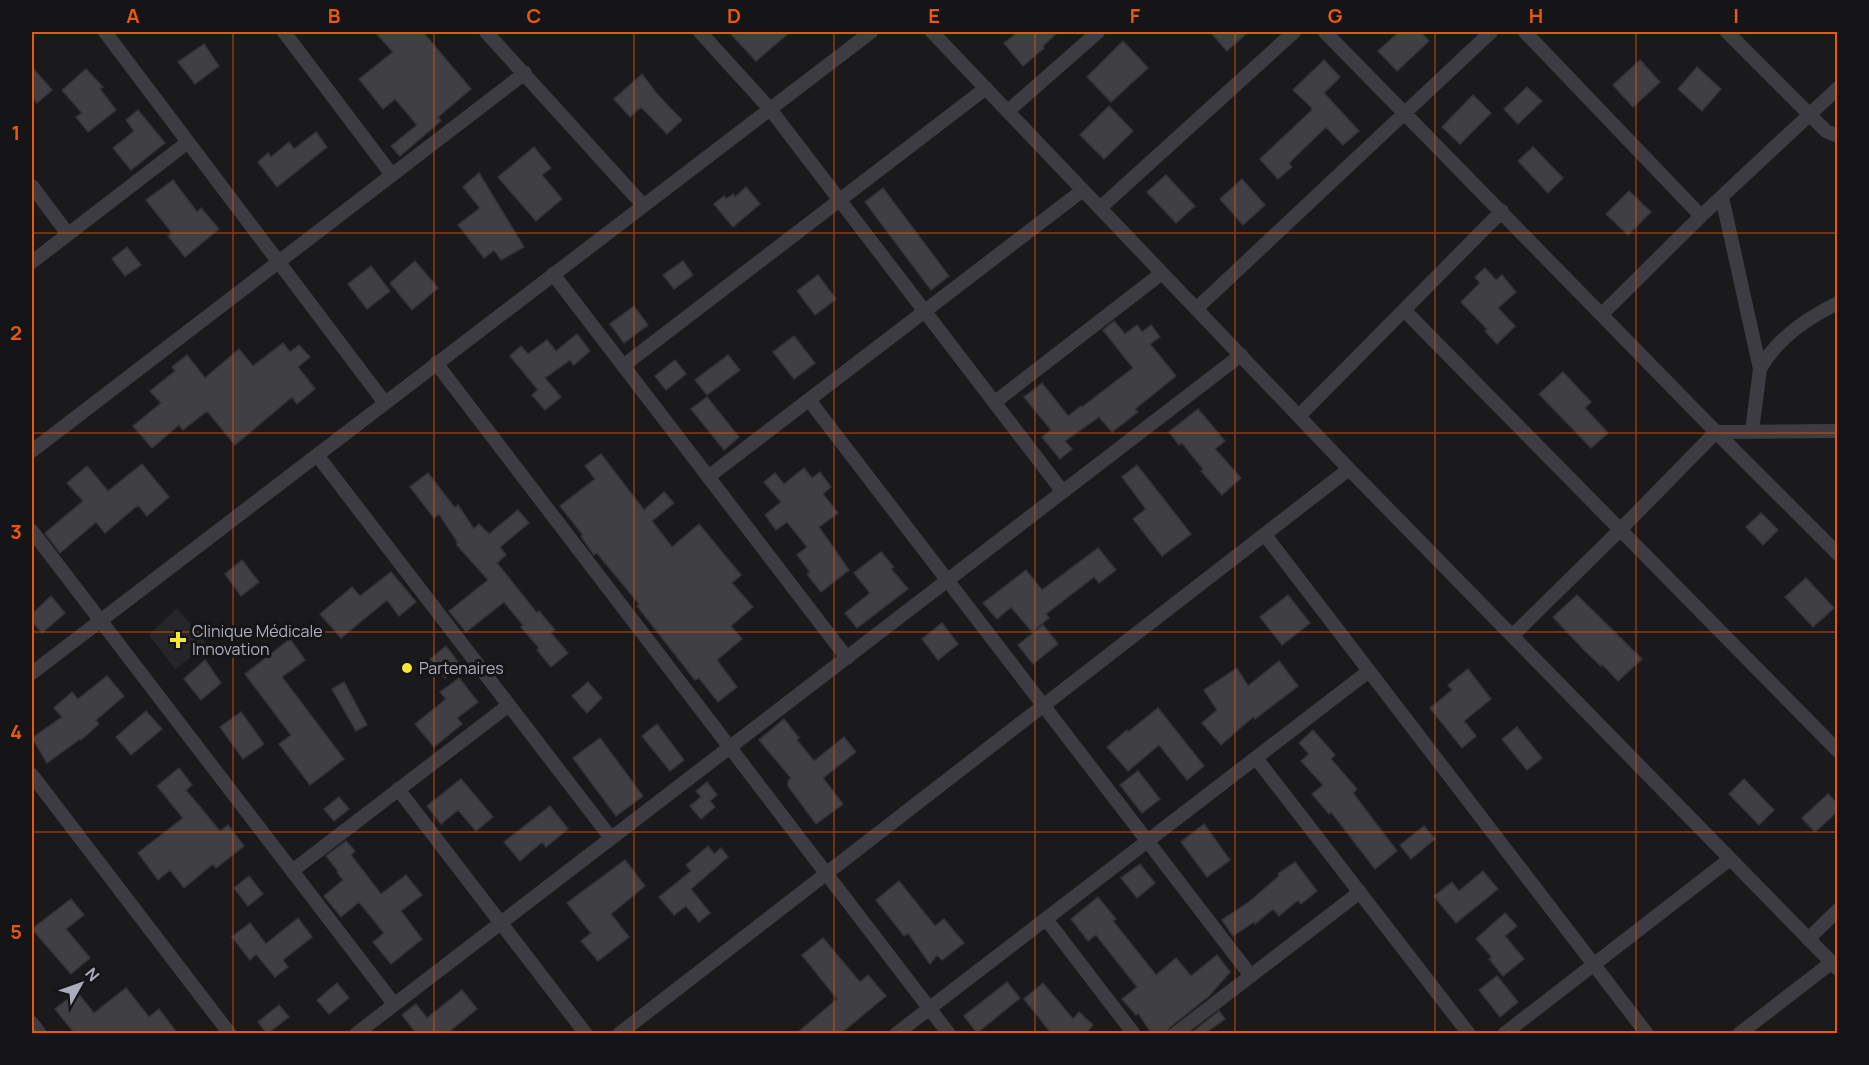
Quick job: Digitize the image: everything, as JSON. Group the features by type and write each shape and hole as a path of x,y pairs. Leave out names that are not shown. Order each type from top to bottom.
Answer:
{"street":[{"path":"105,32 385,403"},
{"path":"284,32 392,175"},
{"path":"486,32 643,205"},
{"path":"700,32 770,108 1063,492"},
{"path":"32,673 870,32"},
{"path":"932,32 1349,469 1834,966 1739,1034"},
{"path":"1008,111 1098,32"},
{"path":"1100,208 1294,32"},
{"path":"1325,32 1838,554"},
{"path":"1196,309 1404,111 1491,32"},
{"path":"1525,32 1701,216"},
{"path":"1727,32 1826,130 1838,136"},
{"path":"32,451 525,73"},
{"path":"623,366 986,88"},
{"path":"1602,314 1701,216 1838,88"},
{"path":"32,262 188,142"},
{"path":"32,186 68,234"},
{"path":"708,477 1083,190"},
{"path":"1722,197 1760,369 1752,431"},
{"path":"1299,416 1502,211"},
{"path":"995,402 1162,273"},
{"path":"553,274 847,658"},
{"path":"1760,369 1782,339 1822,311 1838,303"},
{"path":"1404,310 1838,751"},
{"path":"356,1034 1241,356"},
{"path":"436,363 949,1034"},
{"path":"809,400 1251,976"},
{"path":"1512,636 1716,432 1838,431"},
{"path":"317,455 611,838"},
{"path":"619,1034 1349,469"},
{"path":"32,531 394,1004"},
{"path":"1265,535 1647,1034"},
{"path":"896,1034 1369,671"},
{"path":"292,871 509,705"},
{"path":"1256,758 1469,1034"},
{"path":"32,775 230,1034"},
{"path":"398,789 585,1034"},
{"path":"1504,1034 1730,859"},
{"path":"1175,1034 1360,892"},
{"path":"1808,939 1838,910"},
{"path":"1046,919 1134,1034"},
{"path":"32,1023 40,1034"}],"shaded area":[{"name":"Clinique Médicale Innovation","path":"177,608 208,645 175,669 149,635"}],"building":[{"path":"375,32 423,32 471,89 438,117 441,121 400,156 391,146 417,125 395,99 383,109 359,79 393,52"},
{"path":"729,32 790,32 756,61"},
{"path":"1018,32 1058,32 1023,66 1004,43"},
{"path":"1210,32 1248,32 1227,51"},
{"path":"1399,32 1421,32 1429,41 1397,71 1378,51"},
{"path":"1123,41 1148,68 1111,102 1087,77"},
{"path":"204,44 219,66 195,84 178,62"},
{"path":"1324,60 1340,77 1324,93 1359,131 1343,145 1326,127 1289,163 1292,167 1278,179 1260,159 1311,111 1312,108 1293,90"},
{"path":"1640,60 1660,82 1633,107 1613,85"},
{"path":"32,67 52,90 37,103 32,97"},
{"path":"1697,67 1721,89 1702,111 1678,89"},
{"path":"86,69 103,87 100,89 116,110 88,132 76,117 82,113 62,90"},
{"path":"642,74 657,94 682,120 667,134 641,107 630,117 614,99"},
{"path":"1527,87 1542,101 1518,124 1504,109"},
{"path":"1473,95 1491,113 1460,144 1442,127"},
{"path":"1109,106 1133,131 1104,159 1080,135"},
{"path":"138,110 165,143 131,170 113,148 134,131 126,120"},
{"path":"316,132 327,147 277,187 258,162 268,153 271,157 289,142 294,149"},
{"path":"534,147 551,168 542,175 562,199 536,221 498,177"},
{"path":"1533,147 1563,178 1548,193 1518,161"},
{"path":"479,173 524,247 501,260 494,250 484,258 458,225 480,208 463,187"},
{"path":"1166,175 1195,206 1176,223 1147,192"},
{"path":"1242,179 1265,205 1243,225 1220,199"},
{"path":"173,180 197,212 201,208 219,229 185,257 168,236 172,233 146,200"},
{"path":"746,187 760,204 733,227 714,204 724,196 726,199 733,194 735,197"},
{"path":"883,188 949,276 931,290 865,202"},
{"path":"1629,191 1651,212 1628,235 1606,214"},
{"path":"127,247 141,265 125,276 112,259"},
{"path":"415,261 438,288 412,310 390,283"},
{"path":"683,261 693,275 674,289 663,275"},
{"path":"371,266 390,291 367,309 348,284"},
{"path":"1485,268 1496,280 1502,275 1516,292 1498,308 1515,326 1497,344 1485,331 1487,329 1461,302 1480,283 1475,277"},
{"path":"818,275 836,299 815,315 797,291"},
{"path":"634,306 648,325 624,343 610,324"},
{"path":"1114,321 1125,334 1137,325 1142,332 1151,325 1160,337 1150,344 1176,376 1135,409 1138,412 1112,432 1099,417 1065,441 1072,449 1060,459 1042,437 1051,430 1024,397 1042,383 1068,416 1133,368 1103,330"},
{"path":"577,334 590,351 574,365 570,360 545,378 561,397 545,410 532,395 538,390 510,356 521,346 528,354 547,340 556,351"},
{"path":"794,336 815,363 794,379 773,352"},
{"path":"283,343 290,352 299,345 310,357 298,367 315,389 297,404 292,397 235,445 207,411 183,430 179,425 152,448 133,426 161,403 150,391 175,371 172,367 187,355 205,378 239,349 253,366"},
{"path":"728,355 740,370 707,395 695,380"},
{"path":"675,360 686,374 666,390 655,376"},
{"path":"1563,372 1591,402 1585,408 1608,433 1591,448 1539,394"},
{"path":"707,397 739,437 724,450 691,409"},
{"path":"1198,409 1225,441 1215,449 1241,478 1222,495 1201,471 1203,469 1182,443 1179,445 1169,432"},
{"path":"601,454 644,510 664,492 674,503 652,521 672,547 699,524 741,575 732,583 753,607 731,626 742,639 717,660 737,687 718,702 699,678 695,680 637,606 639,604 597,553 594,555 581,536 583,535 560,506 595,479 585,466"},
{"path":"142,464 169,497 147,516 138,505 105,533 96,522 60,553 45,533 83,501 67,483 87,466 108,491"},
{"path":"1137,465 1191,534 1162,556 1133,519 1146,509 1122,477"},
{"path":"804,468 812,478 820,472 831,487 823,494 838,513 819,527 849,570 821,592 807,574 810,572 797,555 807,547 787,522 776,530 765,515 781,502 764,482 775,473 784,484"},
{"path":"428,473 455,508 458,505 474,529 479,524 489,534 518,510 529,523 500,547 506,555 497,563 537,613 539,611 555,630 551,633 568,653 551,667 521,627 523,625 504,602 466,632 449,611 488,580 456,544 458,543 439,514 434,518 410,487"},
{"path":"1761,513 1778,530 1763,545 1746,527"},
{"path":"1098,548 1116,570 1099,583 1094,577 1046,614 1049,618 1032,632 1011,607 997,619 983,603 1026,570 1042,590"},
{"path":"881,552 894,567 891,569 908,589 857,628 845,613 870,593 854,573"},
{"path":"242,560 259,582 241,596 225,574"},
{"path":"391,572 416,602 399,616 387,600 341,638 320,614 352,587 360,596"},
{"path":"1806,578 1834,608 1813,627 1785,597"},
{"path":"1288,595 1310,623 1282,645 1260,617"},
{"path":"1577,595 1642,659 1618,681 1553,617"},
{"path":"51,596 65,613 42,633 32,621 32,614"},
{"path":"942,623 958,644 938,660 922,639"},
{"path":"1043,625 1058,644 1033,664 1018,645"},
{"path":"290,639 305,660 282,677 344,759 310,785 279,744 291,735 245,674"},
{"path":"446,646 461,666 445,678 430,659"},
{"path":"205,660 221,683 201,700 184,679"},
{"path":"1279,661 1298,686 1255,719 1253,717 1221,745 1202,723 1217,710 1204,690 1237,668 1248,686"},
{"path":"1468,669 1491,699 1464,721 1476,736 1462,748 1430,708 1452,690 1448,685"},
{"path":"107,676 124,696 96,720 99,724 81,740 47,763 32,738 62,717 54,708 72,692 78,699"},
{"path":"459,678 478,702 457,718 462,724 434,747 415,724 446,699 440,692"},
{"path":"344,682 367,725 356,731 332,689"},
{"path":"588,682 602,698 587,713 572,696"},
{"path":"1158,708 1204,766 1187,780 1159,745 1128,771 1107,747"},
{"path":"146,711 162,729 131,755 116,737"},
{"path":"241,712 264,744 243,759 220,727"},
{"path":"784,719 814,761 844,737 856,752 823,778 843,804 816,824 788,786 791,778 759,740"},
{"path":"657,724 684,760 670,771 642,736"},
{"path":"1517,727 1542,758 1527,770 1502,739"},
{"path":"1313,730 1335,755 1331,759 1357,789 1353,793 1397,851 1375,869 1331,812 1329,814 1312,794 1323,785 1301,761 1309,754 1299,743"},
{"path":"600,738 643,796 616,816 573,758"},
{"path":"179,768 192,785 186,790 220,831 228,825 244,846 216,868 213,864 184,888 170,870 158,880 138,853 183,818 157,786"},
{"path":"1138,771 1160,799 1142,813 1120,785"},
{"path":"461,779 493,817 476,831 458,810 441,824 427,806"},
{"path":"1744,779 1774,810 1759,825 1729,794"},
{"path":"707,782 717,795 710,801 715,807 701,819 690,806 701,797 696,791"},
{"path":"1828,794 1838,804 1838,811 1815,832 1802,818"},
{"path":"339,797 349,809 334,821 324,809"},
{"path":"550,806 568,829 546,847 542,842 520,861 504,842"},
{"path":"1204,824 1230,860 1207,877 1181,842"},
{"path":"1424,826 1435,839 1411,859 1400,845"},
{"path":"346,841 355,851 351,855 381,894 406,875 422,895 401,911 422,939 391,964 373,942 384,933 359,902 341,917 324,896 343,880 326,856"},
{"path":"708,846 714,854 721,848 728,857 691,889 710,913 699,922 686,906 674,915 659,897 691,871 686,865"},
{"path":"625,860 645,886 611,914 629,937 598,961 581,941 591,933 567,903"},
{"path":"1295,862 1317,891 1301,904 1298,900 1279,916 1273,909 1255,924 1254,922 1233,936 1222,920 1249,902 1279,876 1278,874"},
{"path":"1140,864 1155,883 1137,898 1121,878"},
{"path":"1483,871 1498,889 1456,923 1434,896 1452,882 1459,891"},
{"path":"249,876 263,894 248,906 234,888"},
{"path":"899,881 935,926 944,919 964,943 942,960 937,955 930,964 908,933 904,936 876,900"},
{"path":"1098,897 1116,919 1113,921 1156,975 1176,958 1191,976 1217,955 1230,972 1209,996 1170,1027 1166,1034 1152,1034 1138,1013 1136,1015 1122,999 1137,987 1096,935 1088,941 1071,919"},
{"path":"71,899 84,915 66,929 90,958 71,974 32,929"},
{"path":"1505,913 1517,926 1505,936 1524,959 1503,976 1489,959 1492,957 1476,939"},
{"path":"298,918 312,937 283,960 288,967 275,977 256,954 250,960 232,937 250,923 266,944"},
{"path":"823,938 860,982 868,975 886,996 840,1034 796,1034 837,999 802,955"},
{"path":"1497,976 1518,1002 1500,1017 1479,990"},
{"path":"1007,982 1020,998 977,1033 964,1016"},
{"path":"337,983 349,998 329,1014 317,1000"},
{"path":"1043,983 1073,1019 1079,1012 1093,1025 1085,1034 1052,1034 1024,999"},
{"path":"126,988 149,1017 159,1009 178,1034 75,1034 55,1009 77,992 94,1013"},
{"path":"462,990 477,1009 446,1034 417,1034 402,1015 416,1004 427,1018"},
{"path":"279,1005 289,1017 267,1034 258,1022"},
{"path":"1219,1011 1225,1019 1204,1034 1190,1034"}],"place":[{"name":"Clinique Médicale Innovation","path":"178,640"},
{"name":"Partenaires","path":"407,668"}]}
